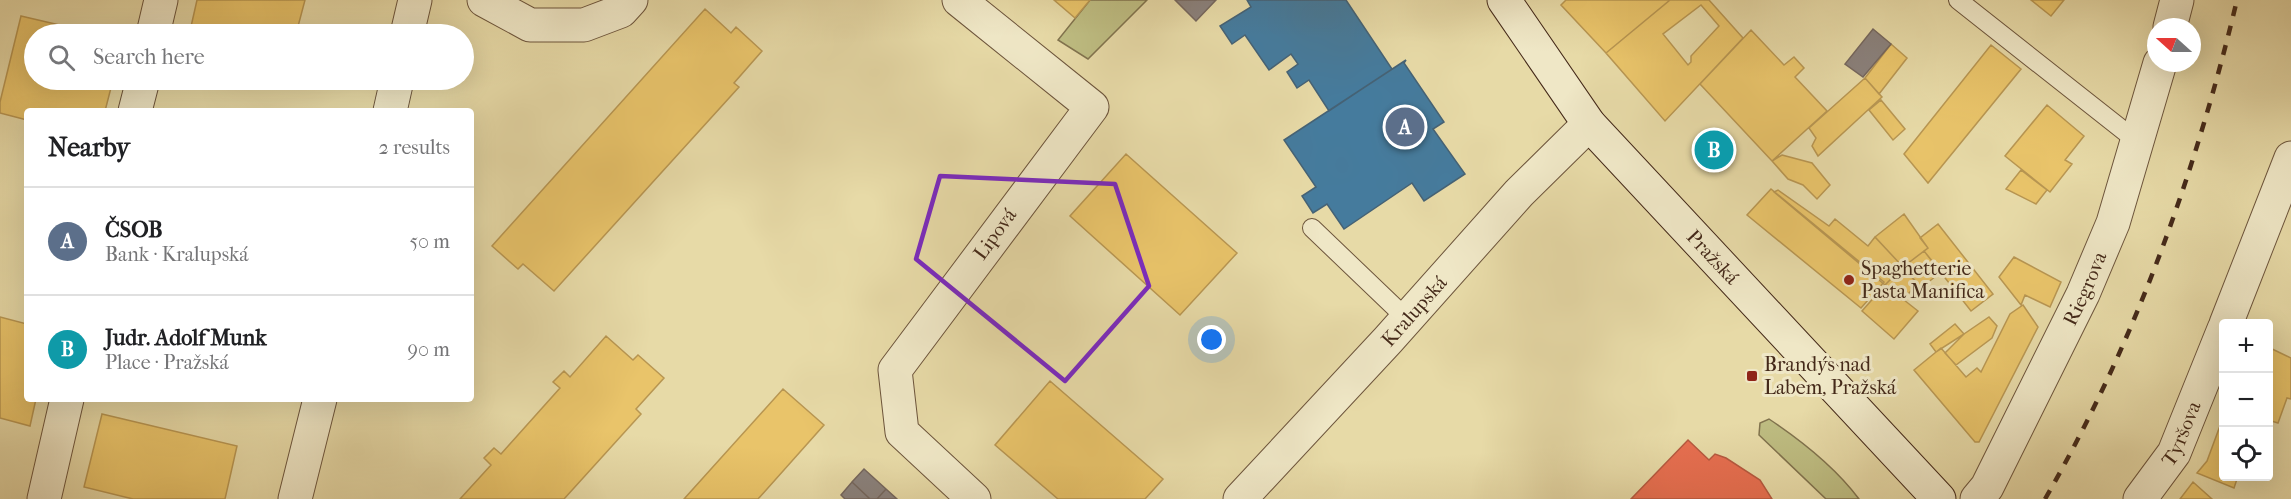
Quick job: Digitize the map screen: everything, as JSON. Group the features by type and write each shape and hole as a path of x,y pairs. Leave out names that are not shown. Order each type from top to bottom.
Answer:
{"street":[{"path":"155,24 161,0"},
{"path":"409,24 415,0"},
{"path":"484,0 530,24 584,25 621,10 631,0"},
{"name":"Lipová","path":"959,0 1092,107 895,370 902,432 974,499"},
{"name":"Pražská","path":"1504,0 1589,124 1939,499"},
{"path":"2172,18 2176,0"},
{"name":"Riegrova","path":"1977,499 1987,487 2084,294 2113,223 2157,72"},
{"path":"136,108 140,90"},
{"path":"391,108 395,90"},
{"name":"Kralupská","path":"1240,499 1407,320 1519,193 1589,124"},
{"path":"2228,319 2291,158"},
{"name":"Tyršova","path":"2140,499 2174,453 2219,339"},
{"path":"44,499 66,402"},
{"path":"295,499 319,402"}],"lane":[{"path":"1958,0 2138,142"},
{"path":"1312,228 1407,320"}],"highlighted area":[{"path":"940,176 1115,184 1149,286 1065,381 916,259"}],"shaded area":[{"path":"1090,0 1147,0 1088,59 1058,40"},
{"path":"1769,419 1817,455 1859,499 1826,499 1759,435 1760,423"}],"building: Homes":[{"path":"197,0 305,0 299,24 192,24"},
{"path":"1054,0 1090,0 1075,18"},
{"path":"1566,0 1670,0 1606,53 1561,5"},
{"path":"1670,0 1709,0 1743,38 1665,121 1606,53","holes":["1701,5 1719,26 1691,56 1691,62 1688,65 1663,34"]},
{"path":"2031,0 2064,0 2051,16"},
{"path":"705,9 731,33 736,27 762,51 734,83 739,87 554,291 523,264 518,269 492,246"},
{"path":"21,16 55,24 24,24 24,90 110,90 106,108 24,108 24,119 0,113 0,102"},
{"path":"1751,30 1784,65 1794,57 1804,68 1795,77 1827,111 1772,161 1700,84"},
{"path":"1891,44 1907,58 1879,94 1865,78"},
{"path":"1991,45 2021,69 1928,183 1904,154"},
{"path":"1865,78 1882,97 1818,156 1812,146 1816,138 1809,128"},
{"path":"1881,100 1905,129 1893,140 1869,110"},
{"path":"2047,105 2084,136 2065,160 2072,164 2050,192 2005,156"},
{"path":"1126,154 1237,253 1180,315 1070,216"},
{"path":"1782,155 1812,163 1830,185 1817,199 1803,185 1788,179 1772,161"},
{"path":"2021,170 2047,190 2036,204 2006,189"},
{"path":"1771,189 1884,282 1861,308 1747,215"},
{"path":"1778,190 1829,226 1835,219 1868,246 1875,237 1903,267 1885,285 1774,192"},
{"path":"1904,214 1928,248 1903,267 1875,237"},
{"path":"1938,224 1993,294 1971,311 1924,251 1928,248 1920,238"},
{"path":"1924,251 1941,272 1921,288 1903,267"},
{"path":"2014,257 2061,282 2050,307 2025,295 2021,305 1999,277"},
{"path":"1903,267 1918,284 1903,299 1885,285"},
{"path":"1885,285 1918,311 1894,339 1862,311"},
{"path":"2023,305 2038,327 1979,442 1975,442 1914,370 1941,348 1966,377 1977,368 1981,372 2010,314"},
{"path":"0,317 24,323 24,402 35,402 30,426 0,418"},
{"path":"1989,317 1997,326 1992,338 1956,365 1945,353 1964,334"},
{"path":"1955,324 1964,334 1936,352 1930,344"},
{"path":"606,336 633,360 638,355 664,378 636,409 641,414 564,499 460,499 491,465 484,458 494,448 501,454 560,388 553,382 564,371 570,377"},
{"path":"2273,349 2291,358 2291,399 2287,398 2278,423 2273,422"},
{"path":"1050,381 1163,479 1145,499 1058,499 995,445"},
{"path":"783,389 824,425 758,499 684,499"},
{"path":"102,414 237,446 225,499 133,499 84,487"},
{"path":"2219,429 2219,481 2236,481 2234,488 2197,473 2207,461"},
{"path":"2193,482 2212,499 2180,499"}],"building: Shops":[{"path":"1688,440 1709,460 1715,454 1726,458 1760,480 1772,499 1631,499"}],"building: Public":[{"path":"1247,0 1346,0 1392,69 1329,111 1309,80 1297,88 1287,72 1298,64 1291,54 1269,70 1245,35 1232,44 1220,26 1251,7"},
{"path":"1406,60 1404,63 1444,122 1433,129 1465,174 1424,201 1412,183 1344,229 1327,204 1313,213 1302,196 1316,187 1284,140"}],"building: Industry":[{"path":"1175,0 1216,0 1196,21"},
{"path":"1873,29 1891,44 1863,77 1845,64"},
{"path":"864,469 886,489 877,499 870,499 852,482"},
{"path":"852,482 870,499 845,499 841,495"},
{"path":"886,489 897,499 877,499"}],"railway":[{"path":"2045,499 2107,380 2159,257 2202,130 2237,0"}],"place":[{"name":"ČSOB","path":"1405,127"},
{"name":"Judr. Adolf Munk","path":"1714,150"},
{"name":"Spaghetterie Pasta Manifica","path":"1849,280"},
{"name":"Brandýs nad Labem, Pražská","path":"1752,376"}]}
